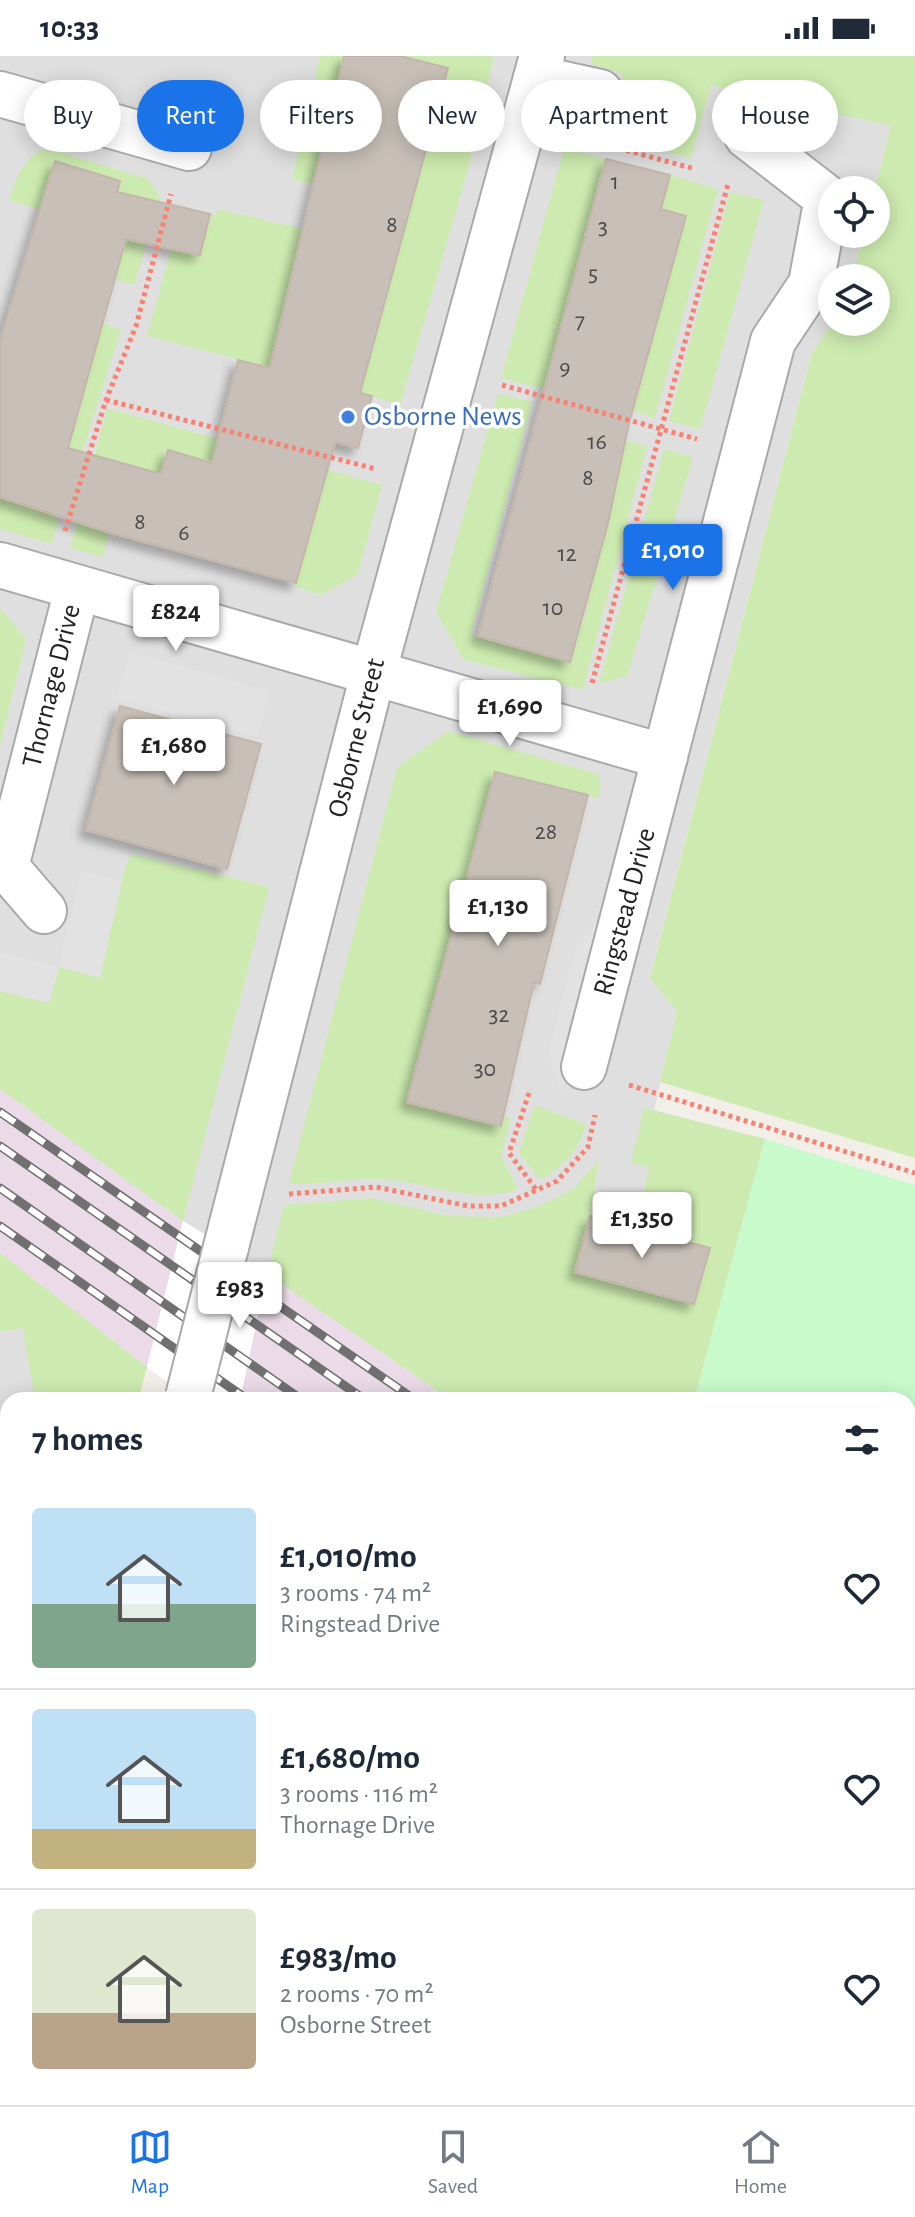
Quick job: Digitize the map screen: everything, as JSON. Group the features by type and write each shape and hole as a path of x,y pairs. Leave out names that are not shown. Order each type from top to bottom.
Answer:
{"street":[{"name":"Osborne Street","path":"190,1392 373,674 539,67 571,80"},
{"path":"0,94 137,134"},
{"name":"Ringstead Drive","path":"584,1067 773,341 811,284 827,198 768,152"},
{"path":"0,565 665,757"},
{"name":"Thornage Drive","path":"44,911 6,867 77,589"}],"path":[{"path":"62,540 106,400 136,326 172,197 174,152"},
{"path":"632,152 695,169"},
{"path":"592,685 729,178"},
{"path":"501,384 709,443"},
{"path":"106,400 382,471"},
{"path":"584,1067 640,1089 915,1173"},
{"path":"529,1093 509,1153 538,1192"},
{"path":"286,1194 376,1187 468,1206 501,1206 557,1181 588,1147 596,1113"}],"shaded area":[{"path":"0,56 603,56 712,82 712,152 838,152 838,113 891,126 878,176 818,176 818,248 860,248 856,264 818,264 818,336 824,336 812,352 650,977 677,1011 654,1110 765,1139 696,1392 439,1392 256,1266 183,1221 0,1089"},
{"path":"130,652 270,691 257,737 117,699"},
{"path":"81,871 122,881 100,978 59,967"},
{"path":"605,914 561,1093 548,1052 577,946"},
{"path":"0,952 59,967 49,1003 0,991"},
{"path":"0,1089 183,1221 147,1367 0,1253"},
{"path":"0,1253 147,1367 140,1392 0,1392"},
{"path":"267,1273 439,1392 242,1392"}],"green space":[{"path":"320,56 344,56 338,80 315,80"},
{"path":"397,56 494,56 488,80 445,80 448,69"},
{"path":"592,56 915,56 915,1158 660,1082 677,1011 650,978 812,352 824,336 890,336 890,264 856,264 860,248 890,248 890,176 878,176 891,126 838,114 838,80 712,80 696,140 696,80 622,80 623,74 592,64"},
{"path":"39,152 60,152 148,179 160,197 134,285 94,273 120,181 55,161 41,210 9,200 18,176"},
{"path":"298,152 321,152 336,190 292,179"},
{"path":"426,152 472,152 400,405 361,393"},
{"path":"563,152 579,152 606,159 546,390 501,378"},
{"path":"666,152 693,152 691,158"},
{"path":"670,175 718,189 655,418 633,411 686,217 661,209"},
{"path":"730,192 764,200 700,429 669,421"},
{"path":"217,209 304,229 288,295 292,373 147,336 171,249 200,255 210,214 216,216"},
{"path":"80,316 121,329 76,472 53,412 90,369 92,360"},
{"path":"498,394 532,402 471,635 570,661 559,617 583,623 589,600 565,594 611,507 616,486 596,480 623,452 626,441 647,446 583,690 464,660 436,612"},
{"path":"107,408 382,485 358,574 321,595 294,586 320,494 259,499 168,450 161,474 126,465 103,557 70,548"},
{"path":"664,449 693,457 627,676 599,684"},
{"path":"0,497 60,515 52,544 0,529"},
{"path":"0,608 26,639 0,746"},
{"path":"448,731 598,774 601,785 598,798 495,772 407,1102 500,1126 503,1116 511,1119 501,1156 518,1189 483,1195 394,1180 289,1183 397,767"},
{"path":"132,854 269,887 183,1221 0,1089 0,991 48,1003 59,967 100,977 126,864"},
{"path":"534,1105 586,1124 569,1157 540,1180 519,1153"},
{"path":"644,1108 765,1139 696,1392 439,1392 267,1274 284,1205 371,1198 450,1216 499,1217 534,1208 573,1189 599,1160 590,1216 576,1272 694,1304 709,1248 688,1242 691,1228 671,1222 667,1237 636,1228 649,1167 631,1163"},
{"path":"765,1139 915,1185 915,1392 696,1392"},
{"path":"0,1253 147,1367 140,1392 34,1392 23,1328 0,1332"}],"pier":[{"path":"183,1221 267,1273 242,1392 180,1392 147,1367"}],"building":[{"path":"344,56 400,56 448,68 445,80 398,80 398,152 425,152 360,393 372,396 358,448 335,442 296,583 108,532 0,497 0,340 55,161 120,181 117,192 210,214 200,255 126,239 68,448 161,474 168,450 212,463 238,360 270,368 321,152 382,152 382,80 338,80"},
{"path":"606,159 670,175 661,209 686,216 629,423 608,523 570,662 478,636"},
{"path":"120,706 261,744 227,869 86,830"},
{"path":"495,772 588,795 540,984 534,982 501,1126 407,1102"},
{"path":"590,1216 710,1248 694,1304 575,1272"}],"railway":[{"path":"0,1112 403,1392"},
{"path":"0,1146 354,1392"},
{"path":"0,1188 291,1392"},
{"path":"0,1226 237,1392"}],"place":[{"name":"Osborne News","path":"348,417"}]}
